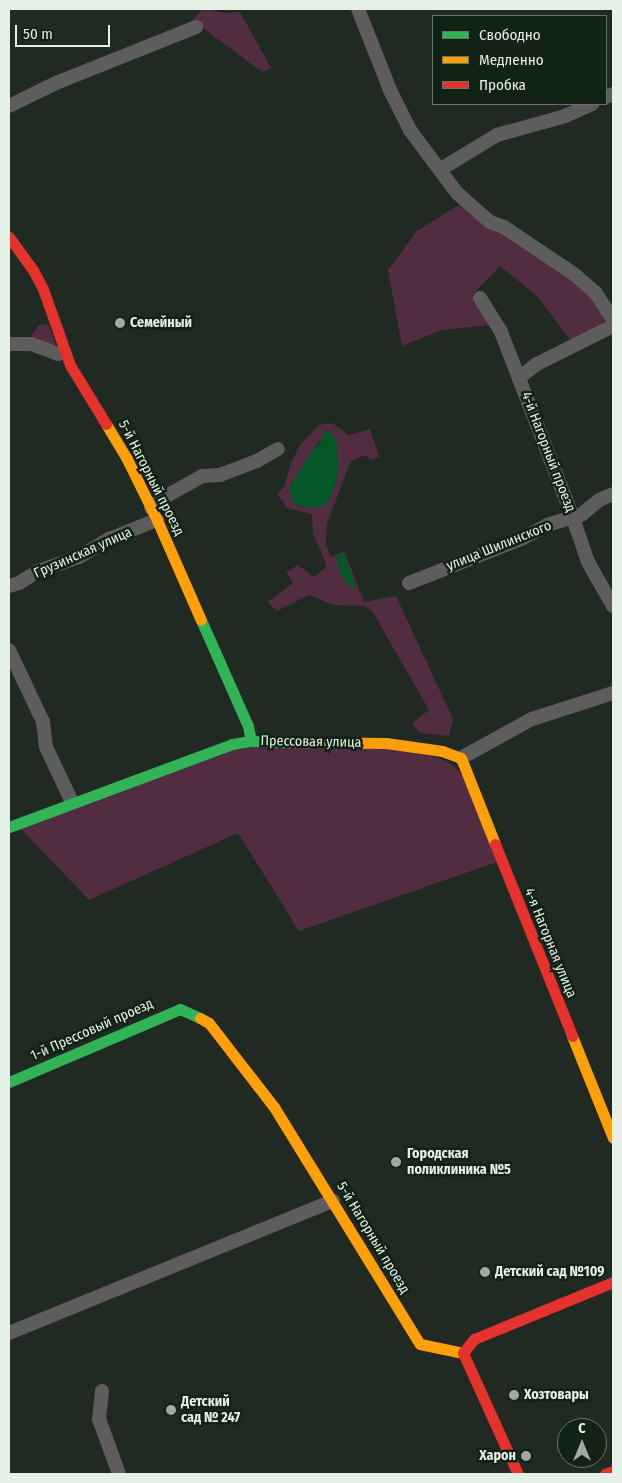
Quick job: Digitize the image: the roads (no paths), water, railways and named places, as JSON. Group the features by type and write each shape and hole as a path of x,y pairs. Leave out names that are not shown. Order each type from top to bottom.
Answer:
{"street":[{"path":"358,9 390,90 410,130 441,169 457,193 490,222 504,227 574,274 596,292 613,320"},
{"path":"9,106 56,82 196,27"},
{"path":"441,169 496,136 565,116 590,105"},
{"name":"5-й Нагорный проезд","path":"9,238 33,270 43,289 64,352 127,459 154,514 248,726 251,741"},
{"name":"4-й Нагорный проезд","path":"480,298 501,332 573,518 588,562 613,606"},
{"path":"519,378 537,364 613,326"},
{"path":"9,344 31,344 58,354 64,352"},
{"name":"Грузинская улица","path":"9,586 19,583 38,571 79,557 109,540 154,514 163,498 202,476 220,475 256,462 278,449"},
{"name":"улица Шилинского","path":"410,583 523,538 547,526 573,518 582,514 599,500 613,494"},
{"path":"9,650 43,722 46,747 72,802"},
{"path":"461,758 532,719 613,693"},
{"name":"Прессовая улица","path":"9,827 232,744 251,741 386,743 442,751 461,758"},
{"name":"4-я Нагорная улица","path":"461,758 613,1138"},
{"name":"1-й Прессовый проезд","path":"9,1082 180,1008 187,1013"},
{"name":"5-й Нагорный проезд","path":"187,1013 209,1023 274,1107 420,1344 450,1352 463,1353"},
{"path":"9,1333 333,1201"},
{"path":"518,1474 463,1353 474,1339 613,1282"},
{"path":"102,1391 99,1419 119,1474"},
{"path":"605,1474 613,1471"}],"place":[{"name":"Семейный","path":"120,323"},
{"name":"Городская поликлиника №5","path":"396,1162"},
{"name":"Детский сад №109","path":"485,1272"},
{"name":"Хозтовары","path":"514,1395"},
{"name":"Детский сад № 247","path":"171,1410"},
{"name":"Харон","path":"526,1456"}]}
